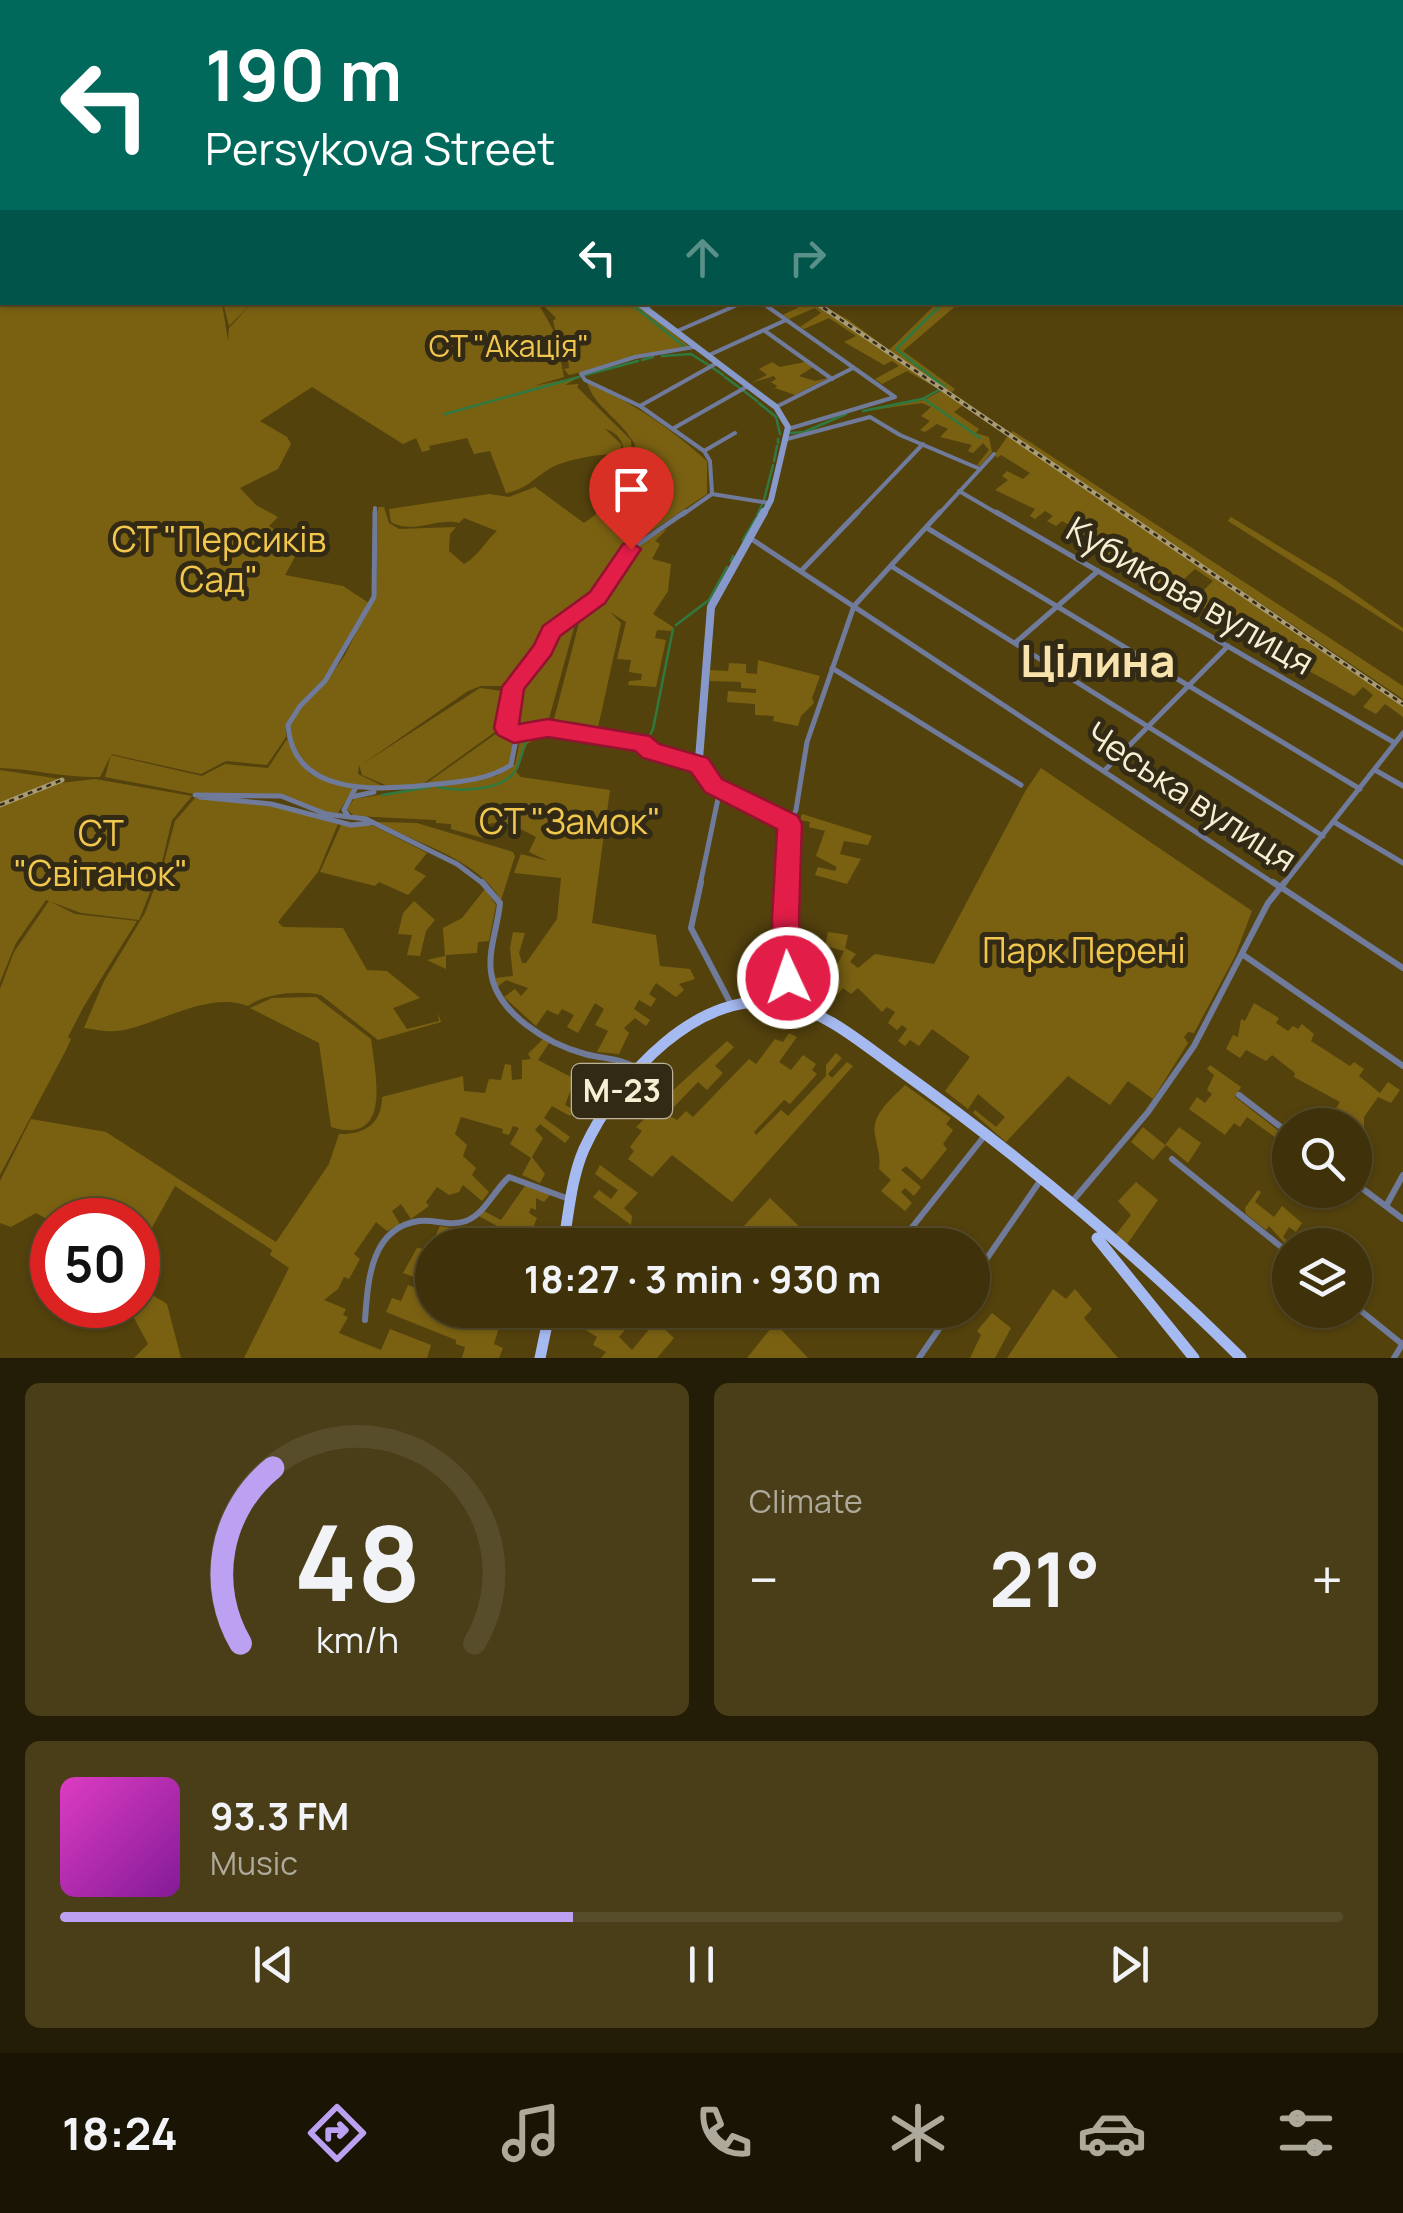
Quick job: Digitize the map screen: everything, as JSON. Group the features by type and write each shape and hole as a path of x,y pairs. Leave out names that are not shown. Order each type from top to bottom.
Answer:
{"highway":[{"path":"758,1001 774,995 788,978 794,993 818,1016"},
{"name":"М-23","path":"566,1228 580,1158 590,1136 640,1070 694,1024 731,1004 785,1004 818,1016 986,1134 1241,1358"},
{"name":"М-23","path":"1068,1206 1194,1358"},
{"path":"1141,1292 1138,1276 1151,1276"},
{"path":"540,1358 546,1328"}],"main road":[{"path":"641,306 779,407 787,434 769,503 710,612 700,764 706,778 720,789 790,824 786,919 790,999 785,1004"}],"street":[{"path":"675,332 737,305"},
{"path":"765,305 895,397 787,434"},
{"path":"707,356 786,320"},
{"path":"764,330 832,379"},
{"path":"695,347 635,358 580,374 640,406 704,451 710,461 712,494"},
{"path":"640,406 718,364"},
{"path":"779,407 854,368"},
{"path":"674,428 748,386"},
{"path":"787,434 870,417 980,469"},
{"path":"704,451 736,433"},
{"path":"801,572 923,444"},
{"path":"790,824 796,810 807,742 854,606 994,454"},
{"name":"Кубикова вулиця","path":"959,492 1395,743"},
{"path":"700,764 651,752 641,742 589,732 543,728 518,734 506,728 513,687 555,627 598,598 631,549 712,494 769,503"},
{"path":"375,508 374,597 345,651 321,686 294,713 287,728 310,774 380,792"},
{"path":"927,528 1360,788"},
{"name":"Чеська вулиця","path":"750,538 1403,968"},
{"path":"892,566 1323,836"},
{"path":"1015,643 1098,571"},
{"path":"1104,770 1228,646"},
{"path":"832,668 1021,786"},
{"path":"1068,1206 1158,1100 1200,1037 1266,906 1403,733"},
{"path":"348,799 492,776 514,762 518,734"},
{"path":"1375,770 1403,786"},
{"path":"336,816 344,810 356,787"},
{"path":"720,789 691,928 731,1004"},
{"path":"374,822 351,825 271,804 195,796 282,796 336,816 374,822 458,864 492,892 500,906 493,936 492,983 500,998 520,1020 579,1052 618,1057 640,1070"},
{"path":"344,810 351,818"},
{"path":"1334,822 1403,863"},
{"path":"1242,954 1403,1066"},
{"path":"1239,1095 1272,1120"},
{"path":"911,1228 986,1134"},
{"path":"1172,1159 1272,1240"},
{"path":"1386,1206 1403,1175"},
{"path":"365,1320 370,1268 382,1241 392,1232 418,1221 449,1224 469,1220 509,1177 572,1200"},
{"path":"990,1254 1040,1182"},
{"path":"1372,1196 1403,1219"},
{"path":"1372,1319 1403,1344 1394,1358"},
{"path":"919,1358 940,1328"}],"green space":[{"path":"0,305 222,305 228,341 229,328 250,305 539,305 556,335 564,377 533,386 579,377 565,385 579,384 577,387 631,440 632,456 626,457 622,444 618,437 605,429 621,444 621,455 565,462 524,487 506,493 490,451 474,454 467,438 429,446 430,450 422,452 416,438 403,444 312,387 260,421 287,437 291,444 278,469 240,488 256,505 278,517 269,526 296,544 296,555 285,575 343,586 369,603 333,669 286,724 286,737 267,765 226,761 201,774 111,754 100,777 0,768"},
{"path":"224,305 250,305 229,326"},
{"path":"543,305 638,305 689,346 569,375 564,369 569,368 568,358 562,357 553,321 556,318"},
{"path":"803,305 815,305 937,388 907,371 882,384 875,379 899,366 892,361 884,365 844,342 856,336 829,318 804,329 800,327 821,313 815,308 789,319 783,315"},
{"path":"820,305 849,320 889,350 935,305 957,305 903,351 955,389 952,392"},
{"path":"772,362 780,367 805,362 813,367 799,376 815,381 828,378 795,395 775,388 771,382 776,379 774,376 751,383 767,375 759,369"},
{"path":"587,382 651,417 707,461 707,494 626,548 597,595 553,626 511,686 481,686 468,691 361,765 480,688 510,692 506,724 420,786 392,788 362,775 359,765 358,774 391,790 345,786 312,772 300,758 288,729 293,716 323,686 345,655 376,593 378,507 384,507 389,523 399,529 456,527 450,534 449,551 464,564 497,531 464,518 459,523 399,526 391,522 389,509 489,494 509,497 535,487 584,523 631,489 635,445 595,399"},
{"path":"941,391 963,405 954,412 979,429 976,433 989,437 992,452 980,466 977,465 989,450 983,443 973,453 968,451 972,445 940,437 948,429 937,424 925,432 920,430 930,421 921,416 931,407 922,403 872,410 924,400"},
{"path":"1013,431 1403,686 1403,699 1009,434"},
{"path":"1008,436 1403,706 1403,717 1385,704 1376,714 1363,707 1373,695 1363,687 1354,696 1280,656 1253,640 1261,631 1258,629 1238,622 1234,626 1223,619 1217,626 1212,623 1211,614 1194,600 1213,581 1195,569 1172,590 1162,585 1158,589 1147,583 1155,576 1150,572 1159,561 1135,579 1130,576 1134,571 1082,543 1088,537 1067,530 1071,526 1062,521 1056,526 1047,521 1053,516 1045,511 1035,519 1030,516 1035,509 995,490 1008,480 1002,476 1007,471 1023,479 1030,473 1001,455 997,458 995,454"},
{"path":"1231,517 1335,580 1403,628 1403,632 1228,521"},
{"path":"668,528 655,541 660,544 652,559 671,564 668,591 653,614 673,627 671,631 657,630 655,638 666,640 656,687 628,685 629,681 641,680 642,674 629,672 631,660 617,659 626,622 610,612 621,623 597,732 552,727 582,611 636,546"},
{"path":"578,613 547,726 511,731 508,728 519,680 543,648"},
{"path":"758,660 820,676 812,698 814,703 801,716 798,726 773,721 774,716 755,715 755,704 727,702 728,691 756,693 756,689 741,688 741,682 710,681 710,670 728,671 729,663 746,664 746,673 757,674"},
{"path":"545,729 638,744 642,748 541,735 527,744 516,772 521,777 610,790 592,923 656,935 660,966 690,969 695,979 679,984 684,990 676,997 656,983 649,994 656,999 651,1007 639,1000 634,1009 650,1020 646,1026 635,1018 624,1028 629,1033 619,1054 597,1052 608,1031 595,1025 604,1009 595,1003 578,1033 567,1027 574,1015 562,1009 558,1015 547,1010 536,1026 504,997 515,989 521,996 528,988 506,980 497,987 495,978 513,976 513,932 525,933 519,953 522,963 526,963 557,919 561,878 514,873 521,854 548,861 529,852 536,837 495,823 488,824 483,838 451,829 451,824 436,820 354,816 347,809 354,799 496,776 515,764 521,736"},
{"path":"500,731 514,737 509,765 491,775 424,785"},
{"path":"287,739 310,774 354,788 338,813 323,812 283,795 194,794 105,777 111,755 202,776 225,764 268,768"},
{"name":"Парк Перені","path":"1041,768 1252,911 1235,956 1194,1033 1188,1032 1184,1037 1188,1043 1153,1099 1128,1081 1110,1105 1068,1076 1006,1142 973,1113 975,1110 996,1127 1005,1117 978,1094 968,1109 945,1091 970,1057 932,1029 919,1046 910,1040 905,1046 898,1041 907,1029 902,1025 897,1030 888,1023 895,1012 887,1007 882,1012 858,988 851,994 843,988 837,995 827,987 834,978 828,974 834,971 844,951 825,946 828,932 848,935 845,948 856,954 850,962 858,968 875,954 934,964"},
{"name":"СТ \"Світанок\"","path":"0,770 60,779 52,784 95,779 192,796 172,820 162,862 139,920 81,913 46,900 16,943 0,982"},
{"path":"196,797 277,807 338,824 318,872 278,922 283,927 343,928 367,970 387,971 420,998 393,1008 407,1029 439,1021 438,1013 441,1022 378,1040 321,995 293,993 273,995 248,1006 233,1002 202,1005 119,1031 84,1028 104,981 145,913 175,821"},
{"path":"802,814 872,836 868,845 844,841 840,854 861,859 847,884 815,875 818,867 835,871 837,867 816,856 825,831 809,827 810,822 800,820"},
{"name":"СТ \"Замок\"","path":"377,822 417,823 513,852 501,900 490,885 462,863"},
{"path":"341,825 374,826 427,853 414,869 426,876 408,895 379,882 375,886 320,872"},
{"path":"485,889 496,905 489,941 478,942 477,953 446,955 446,969 427,960 445,956 443,928 462,918"},
{"name":"СТ \"Світанок\"","path":"49,901 75,914 137,921 84,1006 68,1037 71,1039 66,1050 0,1175 0,989 14,952"},
{"path":"414,901 435,920 426,931 420,956 407,955 412,935 398,934 403,913"},
{"path":"316,997 371,1039 376,1103 364,1126 351,1130 331,1127 319,1043 250,1008 272,998"},
{"path":"1254,1003 1279,1018 1276,1023 1288,1031 1302,1024 1314,1034 1311,1041 1350,1066 1354,1062 1364,1069 1359,1076 1380,1093 1388,1082 1400,1090 1391,1103 1378,1097 1370,1108 1336,1108 1340,1102 1294,1077 1295,1073 1272,1055 1266,1061 1246,1050 1240,1058 1226,1049 1233,1035 1238,1037 1241,1019 1245,1021"},
{"path":"789,1033 797,1037 779,1062 791,1070 803,1055 816,1064 812,1070 817,1074 790,1104 784,1100 754,1132 756,1135 781,1110 788,1116 826,1076 826,1065 836,1053 842,1058 828,1074 832,1078 847,1062 853,1066 732,1202 672,1155 652,1177 628,1159 634,1151 630,1147 642,1131 636,1127 656,1108 677,1120 686,1111 693,1117 749,1059 756,1064 775,1039 783,1042"},
{"path":"545,1037 551,1040 538,1060 571,1077 576,1066 586,1070 578,1089 572,1087 565,1105 574,1110 570,1116 552,1106 544,1118 570,1137 565,1143 540,1124 535,1130 543,1138 532,1157 545,1174 540,1183 522,1175 531,1158 510,1144 519,1128 513,1126 509,1135 502,1133 503,1129 461,1117 455,1134 467,1145 463,1156 476,1168 472,1175 489,1192 482,1201 463,1185 459,1192 449,1195 437,1187 426,1202 429,1206 411,1219 401,1204 392,1211 400,1224 387,1231 376,1222 354,1254 360,1259 349,1279 344,1277 338,1289 324,1300 346,1309 343,1315 348,1317 339,1333 381,1350 390,1329 431,1345 427,1358 244,1358 289,1268 270,1255 272,1250 175,1186 160,1213 160,1198 30,1198 30,1216 11,1227 0,1223 0,1181 31,1119 106,1132 276,1242 329,1164 339,1134 370,1126 379,1114 382,1097 463,1076 464,1091 485,1093 489,1079 501,1080 505,1064 511,1065 512,1080 522,1079 522,1060 531,1059 528,1054"},
{"path":"727,1041 734,1047 715,1066 723,1073 707,1090 698,1082 668,1113 658,1104"},
{"path":"1210,1065 1241,1087 1235,1097 1272,1126 1272,1135 1247,1117 1240,1127 1234,1123 1225,1135 1189,1109 1197,1097 1205,1103 1212,1094 1207,1090 1214,1075 1207,1069"},
{"path":"905,1085 951,1118 946,1124 953,1130 943,1144 947,1149 922,1180 906,1166 901,1170 921,1187 914,1196 905,1188 901,1192 912,1203 905,1211 881,1191 891,1180 879,1169 875,1127 884,1107"},
{"path":"1143,1127 1165,1145 1179,1127 1201,1143 1188,1163 1166,1145 1153,1160 1131,1142"},
{"path":"600,1165 638,1193 624,1208 632,1216 631,1225 593,1197 599,1190 611,1199 618,1190 595,1174"},
{"path":"1136,1182 1158,1200 1125,1247 1114,1237 1131,1215 1118,1201"},
{"path":"527,1183 550,1195 544,1202 536,1198 536,1210 531,1208 529,1213 537,1218 533,1228 496,1228 479,1216 484,1211 501,1220"},
{"path":"1258,1190 1261,1192 1255,1202 1274,1217 1284,1208 1302,1223 1299,1228 1272,1229 1269,1226 1266,1230 1246,1214 1245,1208"},
{"path":"770,1198 801,1228 742,1228"},
{"path":"415,1252 415,1277 403,1273"},
{"path":"408,1285 415,1287 415,1324 386,1312 392,1298 401,1301"},
{"path":"1053,1289 1066,1299 1075,1289 1092,1309 1084,1318 1118,1358 1007,1358"},
{"path":"160,1300 167,1304 181,1358 134,1358 148,1344 139,1328 160,1328"},
{"path":"992,1313 1011,1328 995,1358 970,1358 981,1335 977,1331 990,1328"},
{"path":"426,1328 499,1328 494,1344 503,1348 499,1358 462,1358 465,1347 456,1344 456,1340"},
{"path":"583,1328 626,1328 619,1337 632,1350 650,1328 663,1328 674,1338 657,1358 601,1358 606,1352 593,1345 597,1337"},
{"path":"771,1328 780,1328 808,1358 747,1358"}],"waterway":[{"path":"633,305 685,347"},
{"path":"941,305 896,349 945,387"},
{"path":"662,356 691,354 710,366"},
{"path":"642,360 653,357"},
{"path":"585,375 638,361"},
{"path":"713,368 723,375"},
{"path":"445,414 579,377"},
{"path":"725,377 740,388"},
{"path":"863,411 922,399 939,390"},
{"path":"744,391 757,401"},
{"path":"924,399 980,438"},
{"path":"759,403 776,417 780,434"},
{"path":"790,433 804,432 846,414"},
{"path":"774,461 777,446"},
{"path":"764,500 773,465"},
{"path":"757,515 762,505"},
{"path":"743,540 756,518"},
{"path":"731,561 733,556"},
{"path":"676,625 709,600 727,567"},
{"path":"647,741 653,729 673,629"},
{"path":"438,787 468,789 502,782 516,770 533,733"},
{"path":"551,733 631,746"},
{"path":"382,795 430,787"}],"railway":[{"path":"819,305 1403,704"},
{"path":"0,805 62,780"}],"district":[{"name":"Цілина","path":"1098,661"}],"route":[{"path":"631,549 598,598 566,617 551,632 543,649 513,687 514,700 506,728 514,734 548,728 641,742 651,752 700,764 713,786 790,824 788,978"}],"park label":[{"name":"СТ \"Акація\"","path":"509,347"},
{"name":"СТ \"Персиків Сад\"","path":"219,560"}]}
